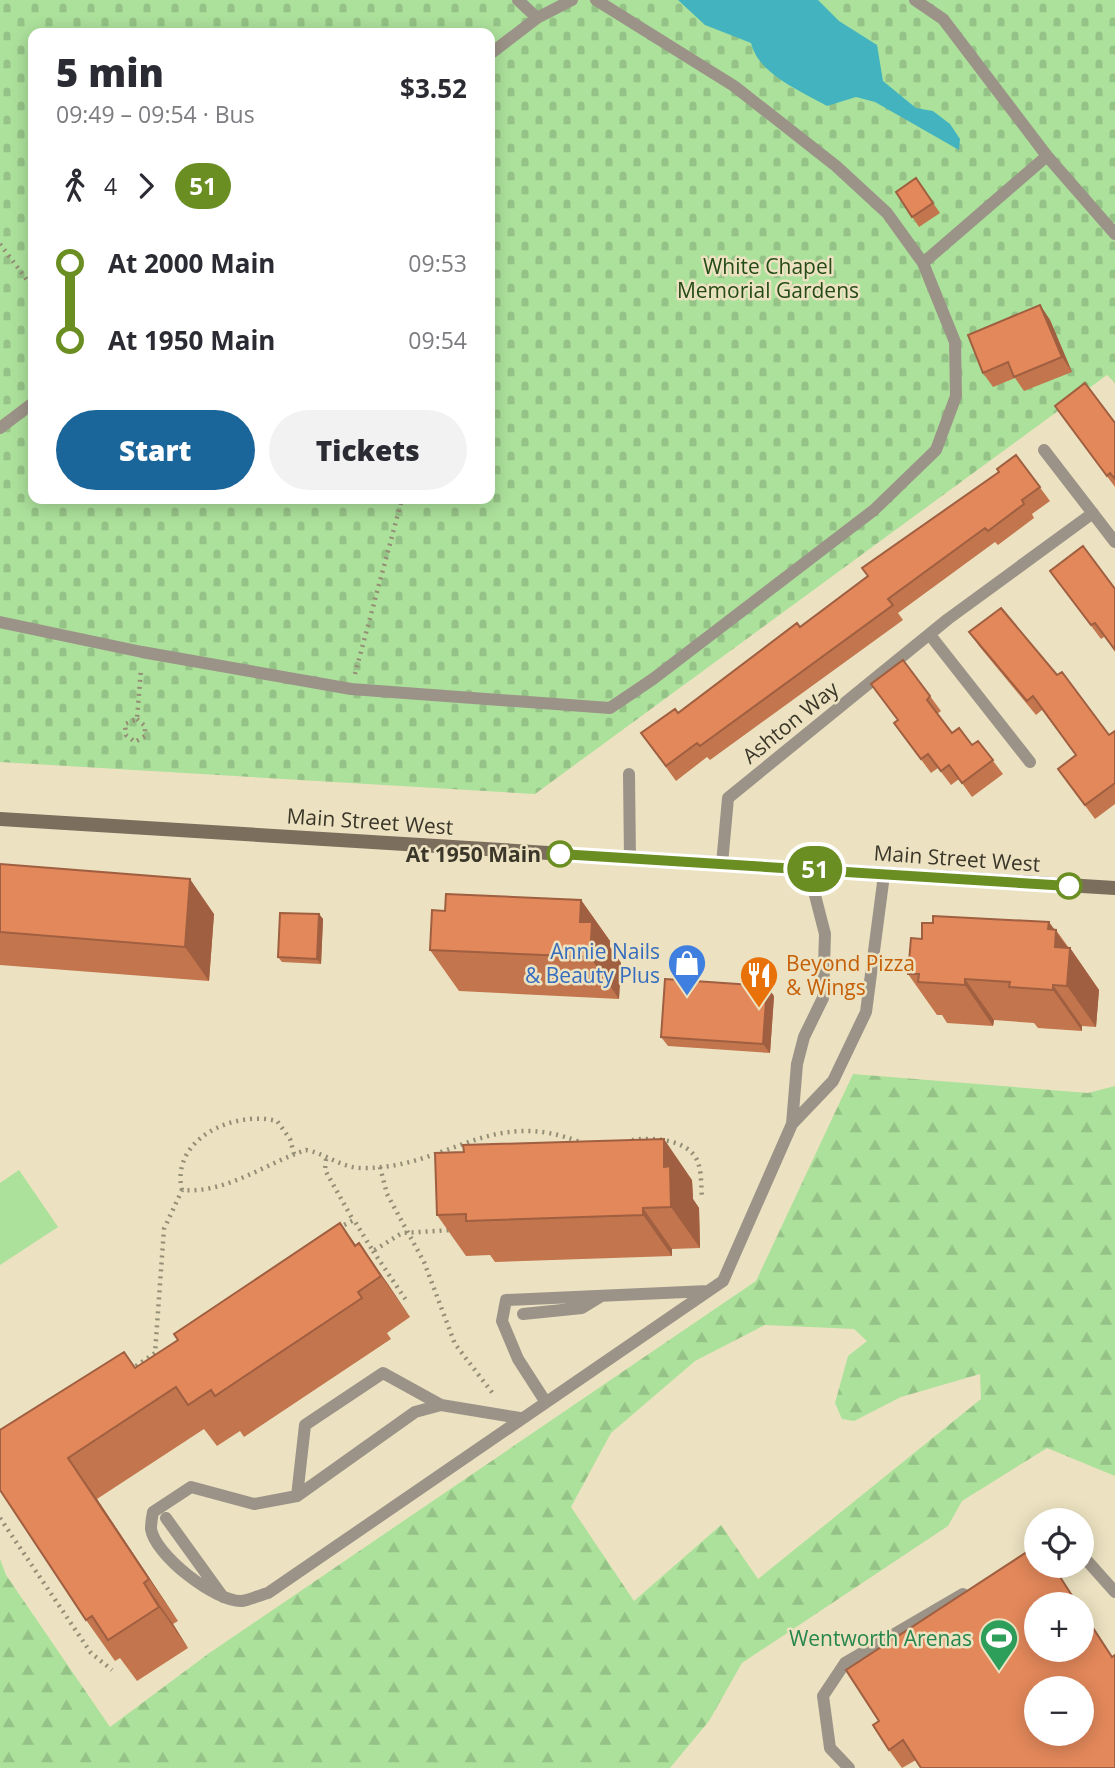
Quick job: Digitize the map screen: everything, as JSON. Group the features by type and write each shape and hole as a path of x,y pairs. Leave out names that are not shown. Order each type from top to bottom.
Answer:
{"main road":[{"name":"Main Street West","path":"0,819 1115,888"}],"lane":[{"path":"518,0 537,18"},
{"path":"495,50 537,18 572,0"},
{"path":"0,622 142,652 351,689 610,708 653,679 874,510 936,450 956,396 956,342 923,263 887,213 836,166 734,86 596,0"},
{"path":"915,0 943,19 1047,156 1115,234"},
{"path":"923,263 1047,156"},
{"path":"0,428 28,407"},
{"path":"1044,450 1115,542"},
{"name":"Ashton Way","path":"722,864 728,798 930,635 1093,513"},
{"path":"930,635 1030,762"},
{"path":"629,774 630,859"},
{"path":"441,1405 415,1412 298,1496 254,1504 191,1487 153,1513 151,1531 170,1559 201,1587 224,1598 242,1601 268,1593 723,1281 792,1124 797,1064 804,1037 823,998 825,933 808,868"},
{"path":"792,1124 833,1081 847,1058 866,1012 874,969 884,874"},
{"path":"545,1401 518,1359 502,1321 506,1300 708,1291"},
{"path":"523,1314 582,1308 603,1296"},
{"path":"298,1496 305,1425 383,1373 441,1405 520,1418"},
{"path":"166,1518 224,1598"},
{"path":"1094,1568 1115,1592"},
{"path":"849,1768 830,1748 823,1696 845,1663 976,1587"}],"path":[{"path":"0,244 28,281"},
{"path":"351,689 400,504"},
{"path":"137,719 142,652"},
{"path":"137,719 145,726 145,736 135,742 126,735 125,724 137,719"},
{"path":"155,1353 164,1229 182,1190 179,1165 193,1144 209,1131 226,1125 268,1118 277,1121 290,1139 294,1154"},
{"path":"182,1190 195,1191 214,1187 306,1150 359,1168 380,1167 423,1158 485,1136 509,1131 544,1130 586,1144"},
{"path":"621,1144 647,1138 682,1146 693,1154 699,1163 702,1199"},
{"path":"326,1159 325,1170 373,1251 408,1303"},
{"path":"380,1167 387,1194 424,1262 455,1344 497,1400 520,1418"},
{"path":"335,1229 354,1220"},
{"path":"373,1251 408,1232 464,1230"},
{"path":"120,1376 166,1348"},
{"path":"0,1518 92,1653 112,1670"}],"green space":[{"name":"White Chapel Memorial Gardens","path":"0,0 1115,0 1115,383 1107,375 535,794 0,762"},
{"path":"853,1074 1088,1093 1115,1086 1115,1476 1047,1448 962,1501 948,1526 742,1663 709,1721 670,1768 0,1768 0,1559 6,1575 110,1727 208,1654 756,1281","holes":["765,1325 854,1329 867,1341 848,1356 835,1403 842,1419 854,1421 901,1397 980,1374 981,1399 758,1579 721,1525 634,1601 571,1507 611,1433 695,1361"]},
{"path":"19,1170 58,1227 0,1265 0,1183"}],"water":[{"path":"678,0 818,0 839,21 877,45 883,81 916,108 933,111 950,124 960,139 959,150 875,102 856,97 827,106 772,73 755,54 751,43 705,25"}],"building":[{"path":"916,178 933,203 912,217 896,192"},
{"path":"1040,305 1062,357 1014,377 1008,362 983,373 968,335"},
{"path":"1085,383 1115,423 1115,479 1110,473 1107,476 1055,406"},
{"path":"1016,455 1040,487 1022,500 1024,504 988,531 985,528 888,599 893,605 700,746 697,743 666,766 641,733 675,709 678,713 797,623 800,627 868,576 862,568 999,472 997,469"},
{"path":"1083,546 1115,589 1115,650 1095,623 1091,625 1050,571"},
{"path":"1001,608 1057,675 1062,672 1109,735 1115,731 1115,783 1085,805 1058,769 1076,755 1033,696 1027,701 969,632"},
{"path":"903,660 930,696 927,700 952,733 959,728 972,745 978,741 993,760 962,783 949,765 941,771 928,754 921,759 894,723 898,720 871,684"},
{"path":"0,864 190,879 185,947 0,932"},
{"path":"446,894 581,900 580,922 592,922 590,957 430,950 432,910 445,911"},
{"path":"280,913 319,914 317,959 278,957"},
{"path":"933,916 1049,922 1048,929 1056,930 1055,947 1070,948 1067,986 1053,985 1053,990 1009,987 1010,982 965,979 965,985 918,982 919,974 908,974 911,938 922,939 922,923 933,923"},
{"path":"665,979 767,986 763,1044 661,1037"},
{"path":"664,1139 664,1167 670,1166 671,1207 643,1208 643,1215 466,1221 466,1214 437,1215 435,1153 464,1152 463,1145"},
{"path":"340,1223 355,1246 359,1243 381,1276 358,1292 362,1298 215,1396 211,1390 188,1405 176,1387 68,1458 149,1579 144,1583 159,1607 108,1640 92,1616 86,1620 0,1490 0,1430 124,1352 135,1368 178,1340 174,1334"},
{"name":"Wentworth Arenas","path":"1024,1554 1024,1578 1061,1578 1070,1592 1024,1592 1024,1662 1094,1662 1094,1629 1112,1657 1115,1655 1115,1768 921,1768 903,1740 889,1750 873,1725 879,1721 846,1670"}],"bus line":[{"name":"51","path":"560,854 1069,886"}],"place":[{"name":"At 1950 Main","path":"560,854"},
{"name":"Annie Nails & Beauty Plus","path":"687,997"},
{"name":"Beyond Pizza & Wings","path":"759,1009"},
{"name":"Wentworth Arenas","path":"999,1672"}]}
